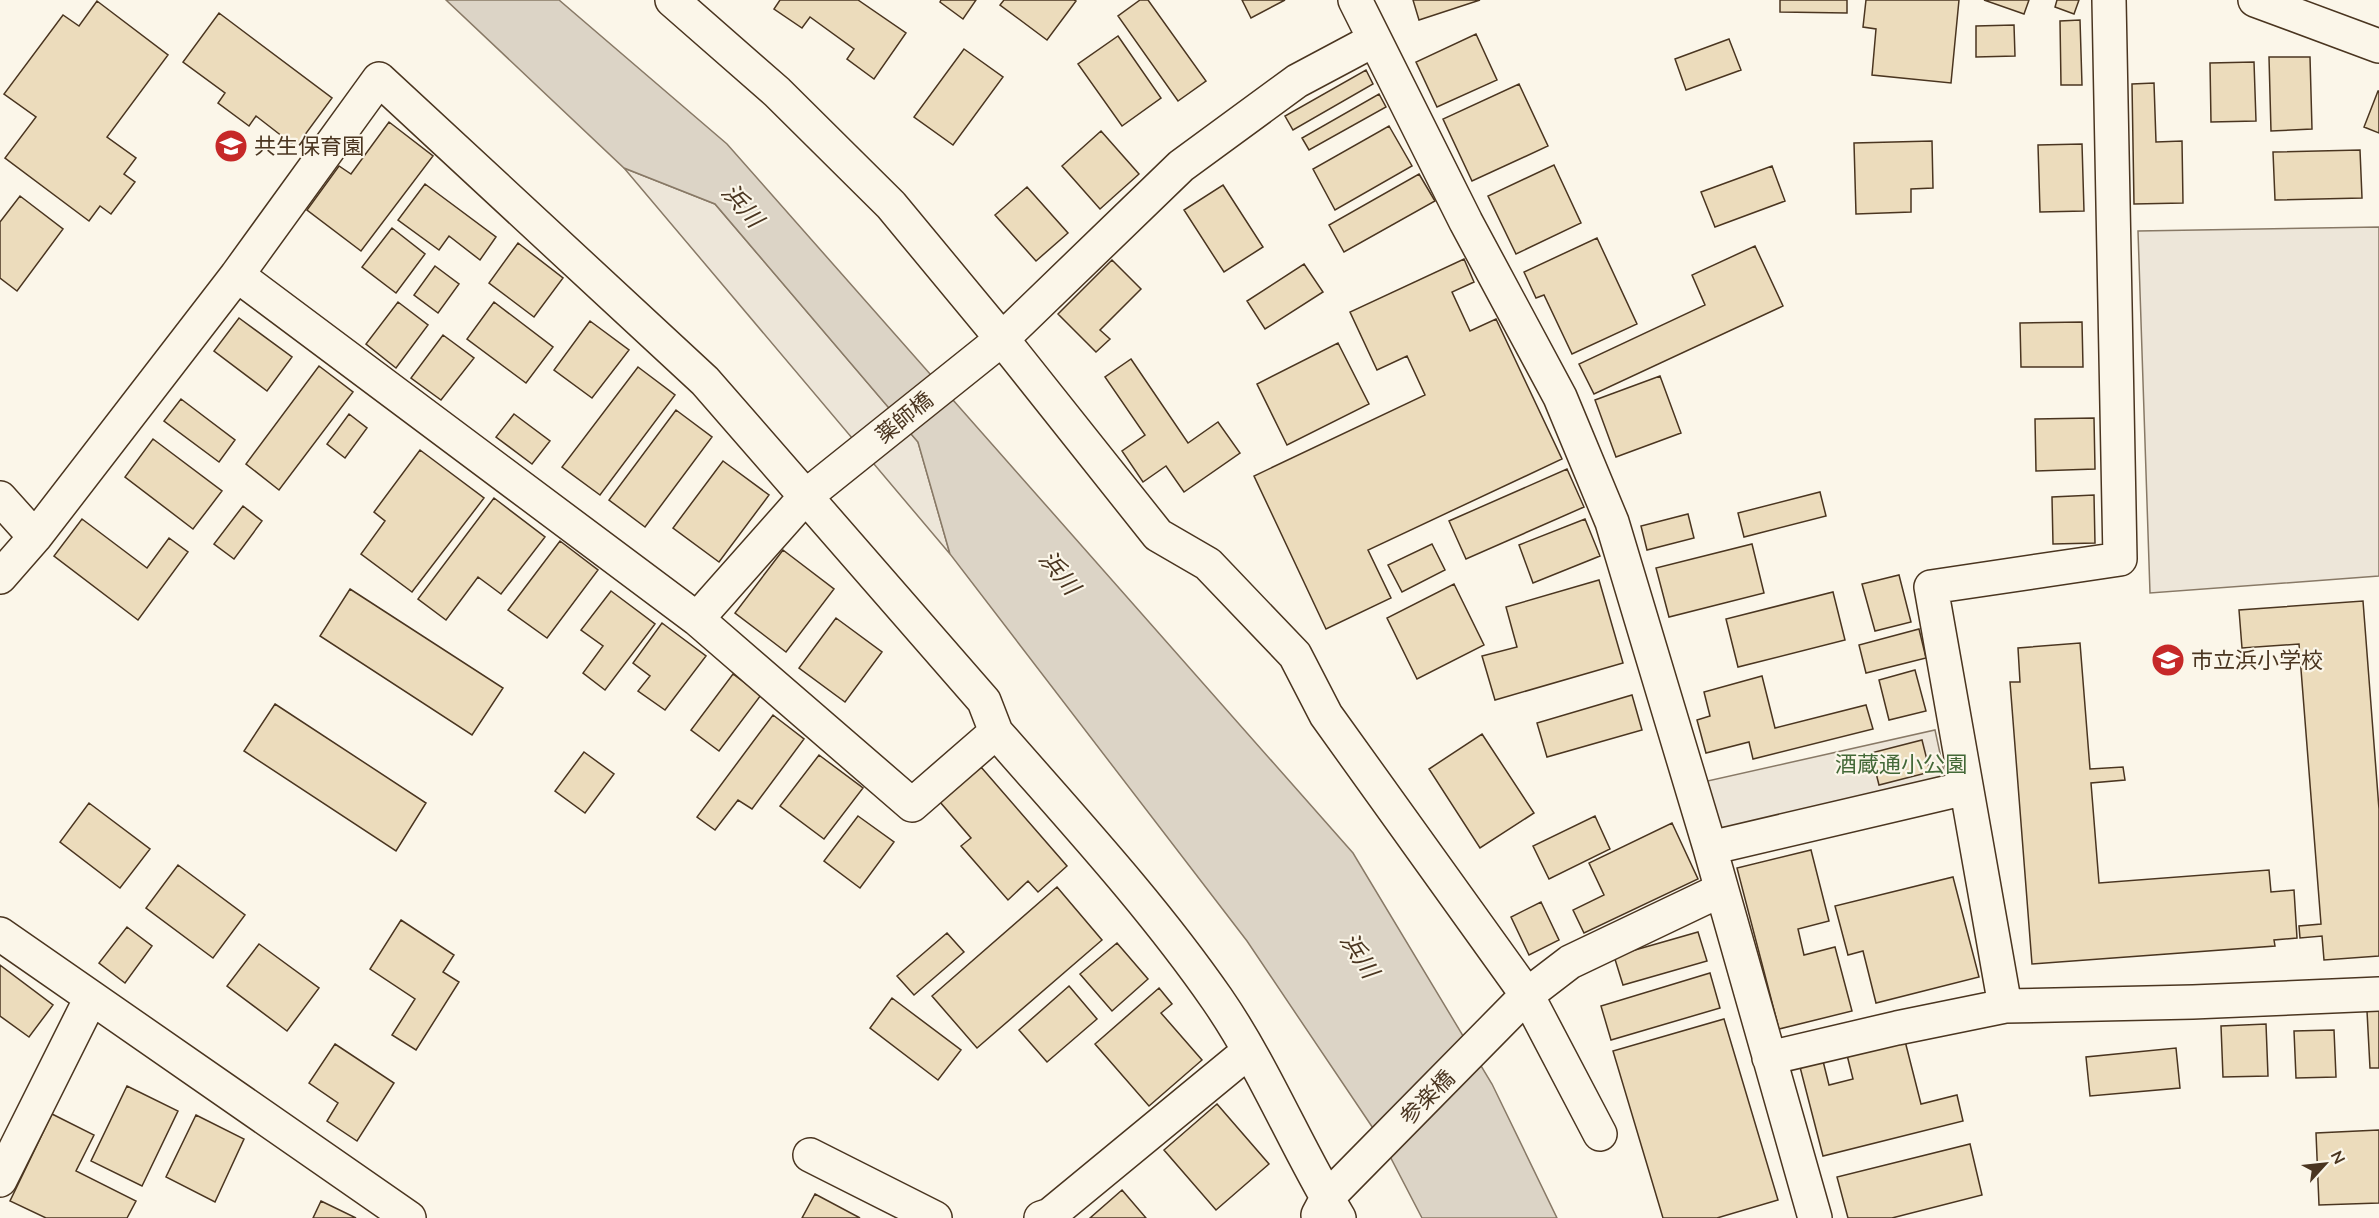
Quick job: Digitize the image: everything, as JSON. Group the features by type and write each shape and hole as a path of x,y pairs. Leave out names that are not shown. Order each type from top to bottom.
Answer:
{"street":[{"path":"672,0 777,92 891,205 1002,339 1158,535 1208,564 1295,655 1326,715 1527,995 1600,1134"},
{"path":"1355,0 1466,222 1565,407 1612,522 1710,848 1815,1218"},
{"path":"2005,1006 1931,587 2120,559 2109,0"},
{"path":"2255,0 2379,46"},
{"name":"薬師橋","path":"697,619 806,496 1002,339 1181,166 1297,81 1374,40"},
{"path":"0,577 35,537 237,275 379,79 705,381 984,700 996,732 1148,907 1218,1000 1249,1051 1327,1211"},
{"path":"237,275 697,619 912,805 996,732"},
{"path":"0,498 35,537"},
{"path":"1710,848 1966,788"},
{"name":"参楽橋","path":"1327,1211 1527,995 1570,962 1721,890"},
{"path":"0,934 409,1218"},
{"path":"1769,1058 2005,1006 2193,1002 2379,994"},
{"path":"0,1180 91,998"},
{"path":"1041,1218 1050,1215 1249,1051"},
{"path":"810,1155 935,1218"}],"green space":[{"path":"624,168 715,204 918,442 950,554"},
{"path":"2379,227 2379,576 2150,593 2138,231"},
{"name":"酒蔵通小公園","path":"1935,730 1946,781 1717,829 1703,782"}],"water":[{"name":"浜川","path":"446,0 559,0 727,144 1353,853 1492,1084 1557,1218 1422,1218 1383,1143 1247,941 950,554 918,442 715,204 624,168"}],"building":[{"path":"780,0 858,0 906,33 874,79 847,59 854,49 810,17 802,28 774,9"},
{"path":"941,0 976,0 963,19 940,2"},
{"path":"1004,0 1076,1 1047,40 1000,5"},
{"path":"1140,0 1148,0 1206,81 1178,101 1118,16"},
{"path":"1242,0 1285,0 1251,18"},
{"path":"1413,0 1480,0 1419,20"},
{"path":"1780,0 1847,0 1847,13 1780,12"},
{"path":"1866,0 1959,0 1951,83 1872,75 1876,29 1863,27"},
{"path":"1984,0 2029,0 2024,14"},
{"path":"2057,0 2079,0 2074,14 2055,7"},
{"path":"97,1 168,55 107,137 136,158 124,174 135,182 111,214 100,206 89,221 5,158 36,117 4,94 63,15 79,26"},
{"path":"219,13 332,98 296,147 256,116 249,126 218,103 225,93 183,62"},
{"path":"2080,20 2082,85 2061,85 2060,21"},
{"path":"2014,25 2015,56 1976,57 1976,26"},
{"path":"1476,34 1497,80 1437,107 1416,62"},
{"path":"1118,36 1161,98 1122,126 1078,64"},
{"path":"1729,39 1741,70 1686,90 1675,59"},
{"path":"964,49 1003,77 953,145 914,117"},
{"path":"2269,57 2310,57 2312,129 2271,131"},
{"path":"2254,62 2256,121 2211,122 2210,63"},
{"path":"1366,70 1373,84 1293,130 1285,116"},
{"path":"2154,83 2156,142 2182,141 2183,203 2134,204 2132,84"},
{"path":"1519,84 1548,146 1472,181 1443,119"},
{"path":"2379,91 2379,133 2364,127"},
{"path":"1379,94 1386,107 1309,150 1302,138"},
{"path":"389,122 433,156 361,251 307,210 339,166 351,174"},
{"path":"1389,126 1412,166 1335,210 1313,169"},
{"path":"1101,131 1139,174 1100,209 1062,166"},
{"path":"1932,141 1933,188 1911,189 1911,212 1856,214 1854,143"},
{"path":"2082,144 2084,211 2040,212 2038,145"},
{"path":"2360,150 2362,198 2275,200 2273,152"},
{"path":"1554,165 1581,223 1516,254 1488,196"},
{"path":"1772,166 1785,201 1715,227 1701,192"},
{"path":"1419,174 1435,201 1344,252 1329,225"},
{"path":"425,184 496,237 480,260 449,236 439,250 398,220"},
{"path":"1223,185 1263,247 1224,272 1184,210"},
{"path":"1027,187 1068,233 1036,261 995,215"},
{"path":"20,196 63,229 17,291 0,278 0,222"},
{"path":"392,228 425,254 396,293 362,267"},
{"path":"1597,238 1637,324 1572,354 1544,295 1536,298 1524,272"},
{"path":"518,243 563,278 534,317 489,283"},
{"path":"1755,246 1783,306 1594,394 1579,364 1705,305 1692,275"},
{"path":"1464,259 1474,282 1452,292 1470,331 1496,319 1562,459 1368,550 1391,598 1326,629 1254,476 1425,395 1407,356 1377,370 1350,312"},
{"path":"1112,260 1141,289 1100,330 1110,339 1096,352 1058,314"},
{"path":"1304,264 1323,292 1265,329 1247,301"},
{"path":"435,266 459,284 438,313 414,295"},
{"path":"398,302 428,325 396,368 366,344"},
{"path":"494,302 553,347 526,383 467,339"},
{"path":"239,318 292,357 267,391 214,351"},
{"path":"590,321 629,350 592,398 554,370"},
{"path":"2082,322 2083,367 2021,367 2020,323"},
{"path":"443,335 474,358 441,400 411,378"},
{"path":"1338,343 1369,404 1287,445 1257,384"},
{"path":"1131,359 1188,443 1218,422 1240,453 1184,492 1166,466 1143,482 1122,451 1145,435 1105,377"},
{"path":"319,366 353,392 279,490 246,464"},
{"path":"638,367 675,395 600,495 562,467"},
{"path":"1660,376 1681,433 1616,457 1595,400"},
{"path":"181,399 235,440 219,462 164,421"},
{"path":"676,410 712,437 645,527 609,500"},
{"path":"349,414 367,428 345,458 327,444"},
{"path":"514,414 550,441 532,464 496,437"},
{"path":"2094,418 2095,469 2036,471 2035,419"},
{"path":"153,439 222,491 193,529 125,477"},
{"path":"420,450 484,498 412,592 361,554 385,521 374,512"},
{"path":"723,461 769,495 719,562 673,528"},
{"path":"1567,469 1584,507 1466,559 1449,521"},
{"path":"1820,492 1826,516 1744,537 1738,513"},
{"path":"2094,495 2095,543 2053,544 2052,497"},
{"path":"494,498 545,537 501,594 478,577 446,620 418,599"},
{"path":"243,506 262,521 234,559 214,544"},
{"path":"1688,514 1694,538 1647,550 1641,526"},
{"path":"82,519 147,568 169,538 188,552 138,620 54,556"},
{"path":"1585,519 1600,556 1533,583 1519,545"},
{"path":"560,541 598,570 547,638 508,610"},
{"path":"1432,544 1445,570 1402,592 1388,565"},
{"path":"1752,544 1764,593 1669,617 1656,568"},
{"path":"783,550 834,589 786,652 735,613"},
{"path":"1899,575 1911,622 1875,631 1862,584"},
{"path":"1599,580 1623,663 1495,700 1482,656 1517,647 1506,607"},
{"path":"1454,584 1484,645 1417,679 1387,618"},
{"path":"350,589 503,688 472,735 320,636"},
{"path":"611,591 655,624 605,690 583,673 603,646 581,630"},
{"path":"1833,592 1845,640 1738,667 1726,619"},
{"path":"2363,601 2379,809 2379,956 2324,960 2322,936 2300,938 2299,926 2321,924 2299,644 2242,648 2239,610"},
{"path":"836,618 882,652 845,702 799,668"},
{"path":"662,623 706,656 665,710 638,691 650,676 633,663"},
{"path":"1919,629 1926,658 1866,673 1859,645"},
{"path":"2080,643 2090,769 2123,767 2125,780 2091,783 2099,883 2269,870 2271,892 2294,890 2297,938 2274,940 2275,946 2032,964 2010,682 2020,682 2018,648"},
{"path":"1915,670 1926,711 1889,720 1879,680"},
{"path":"733,674 761,695 719,751 691,730"},
{"path":"1762,676 1775,728 1866,705 1873,729 1753,759 1749,742 1706,753 1697,720 1710,716 1704,692"},
{"path":"1632,695 1642,730 1547,757 1537,723"},
{"path":"275,704 426,803 396,851 244,751"},
{"path":"773,715 804,739 752,809 738,800 715,830 697,817"},
{"path":"1482,734 1534,813 1480,848 1429,769"},
{"path":"1922,740 1930,772 1879,785 1871,753"},
{"path":"584,752 614,774 585,813 555,791"},
{"path":"819,755 863,788 824,839 780,806"},
{"path":"981,767 1067,866 1038,892 1028,881 1008,900 961,846 971,838 940,802"},
{"path":"89,803 150,849 120,888 60,842"},
{"path":"858,816 894,842 860,888 824,861"},
{"path":"1595,816 1610,849 1549,879 1533,846"},
{"path":"1672,823 1698,879 1584,933 1573,910 1604,895 1589,863"},
{"path":"1811,850 1829,921 1798,929 1804,955 1835,947 1852,1011 1779,1029 1737,868"},
{"path":"178,865 245,915 213,958 146,908"},
{"path":"1953,877 1979,977 1876,1003 1863,951 1848,955 1835,906"},
{"path":"1057,887 1102,940 977,1048 932,996"},
{"path":"1541,902 1559,940 1529,955 1511,917"},
{"path":"401,920 454,955 443,972 459,982 416,1050 392,1035 415,999 370,969"},
{"path":"127,927 152,946 125,983 99,963"},
{"path":"1698,932 1707,961 1623,985 1614,956"},
{"path":"947,933 964,952 914,995 897,976"},
{"path":"1117,943 1148,979 1112,1011 1080,974"},
{"path":"259,944 319,988 287,1031 227,986"},
{"path":"0,965 53,1005 29,1037 0,1016"},
{"path":"1710,973 1720,1008 1611,1040 1601,1006"},
{"path":"1069,986 1097,1019 1047,1062 1019,1030"},
{"path":"1159,988 1172,1004 1161,1013 1202,1060 1149,1106 1095,1044"},
{"path":"892,998 961,1050 938,1080 870,1028"},
{"path":"2379,1010 2379,1068 2370,1068 2367,1011"},
{"path":"1724,1019 1778,1200 1717,1218 1663,1218 1613,1051"},
{"path":"2266,1024 2268,1076 2223,1077 2221,1026"},
{"path":"2334,1030 2336,1077 2296,1078 2294,1031"},
{"path":"1905,1041 1921,1104 1957,1095 1963,1121 1823,1156 1800,1067 1823,1061 1829,1085 1853,1079 1847,1055"},
{"path":"335,1044 394,1083 357,1141 327,1121 338,1103 309,1083"},
{"path":"2176,1048 2180,1088 2090,1096 2086,1057"},
{"path":"127,1086 178,1111 142,1186 91,1161"},
{"path":"1217,1104 1269,1164 1216,1210 1164,1150"},
{"path":"52,1114 94,1135 76,1171 136,1201 127,1218 46,1218 10,1201"},
{"path":"196,1115 244,1139 215,1202 166,1177"},
{"path":"2379,1130 2379,1203 2319,1205 2316,1133"},
{"path":"1970,1144 1982,1195 1892,1218 1848,1218 1837,1177"},
{"path":"1122,1190 1146,1218 1090,1218"},
{"path":"815,1194 860,1218 802,1218"},
{"path":"321,1201 356,1218 313,1218"}],"place":[{"name":"共生保育園","path":"231,146"},
{"name":"市立浜小学校","path":"2168,660"}]}
